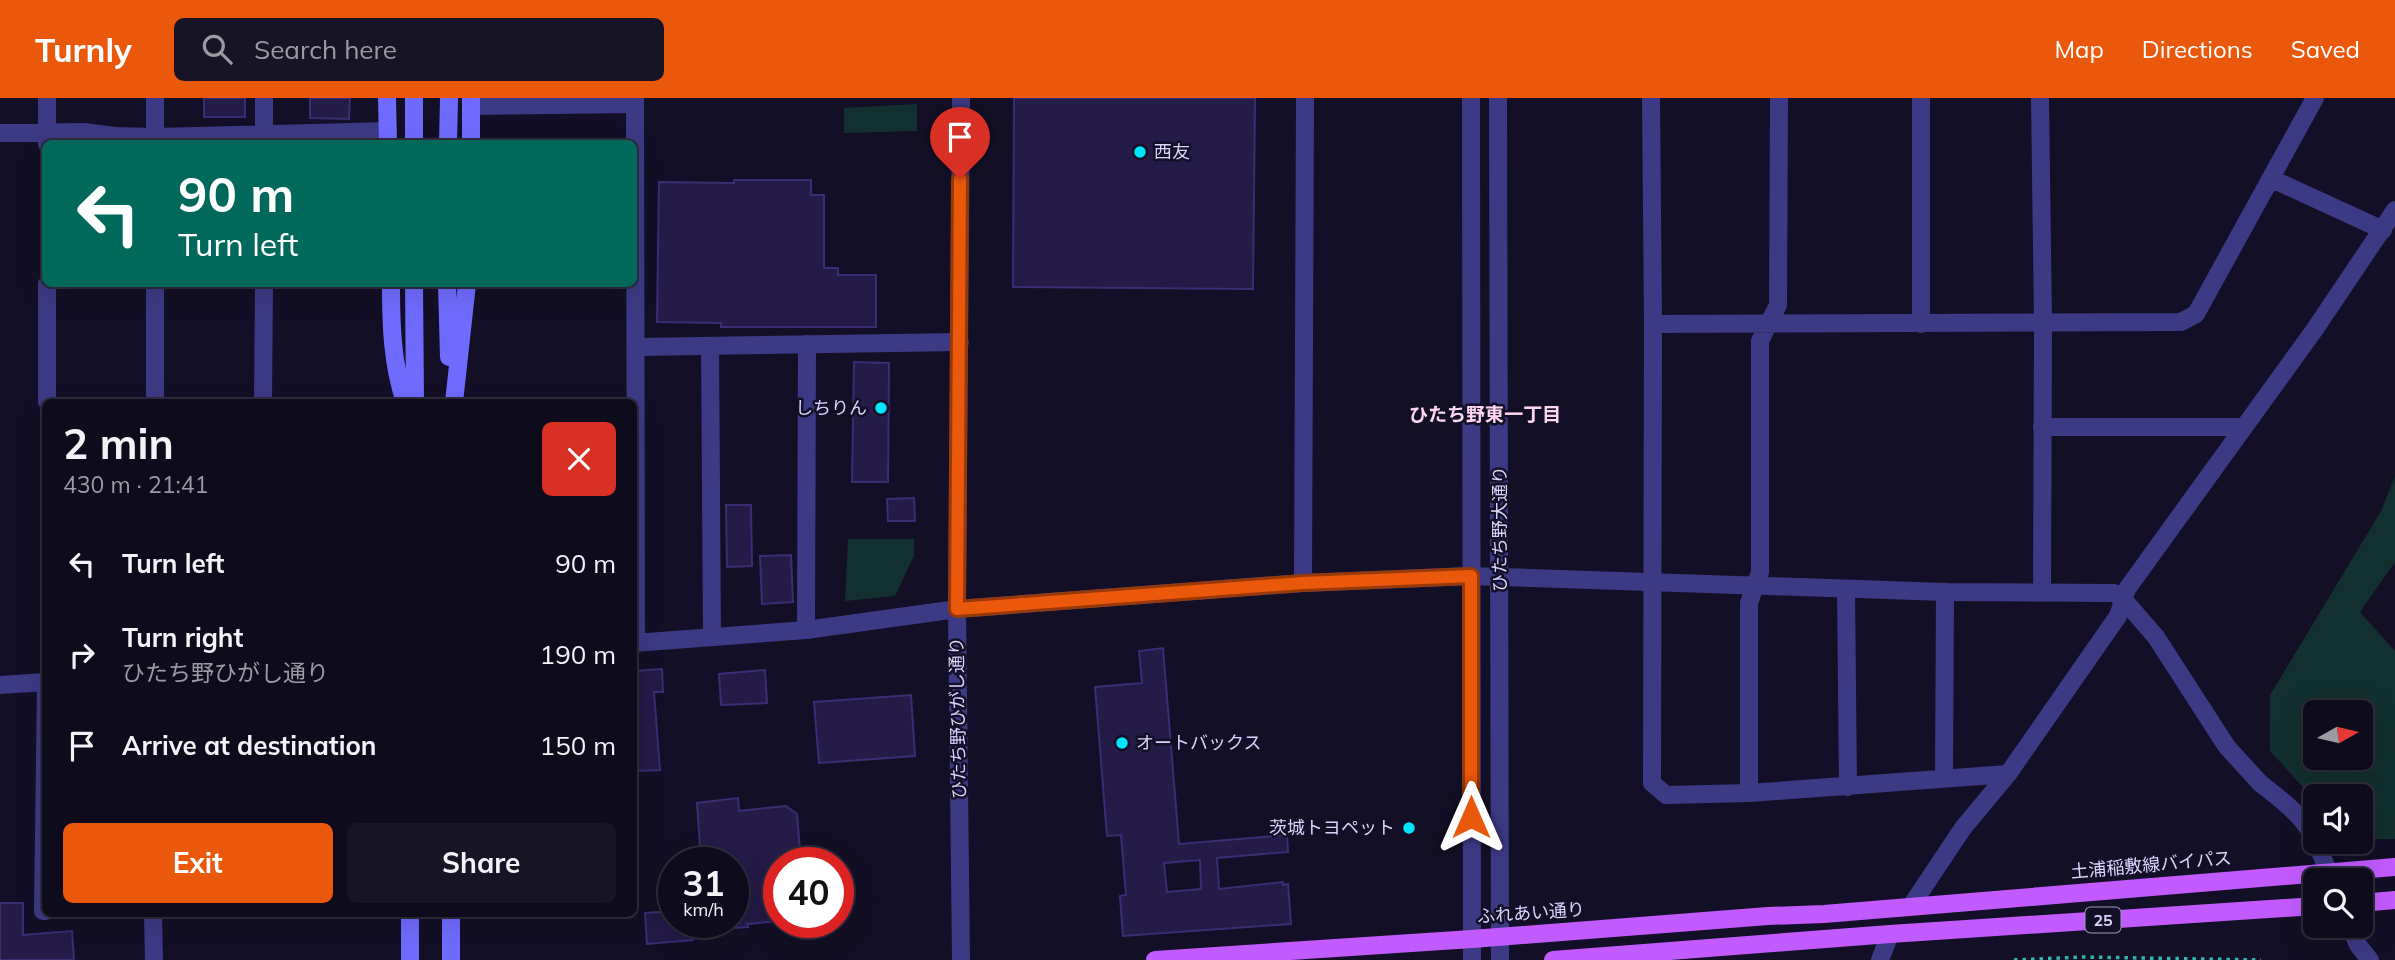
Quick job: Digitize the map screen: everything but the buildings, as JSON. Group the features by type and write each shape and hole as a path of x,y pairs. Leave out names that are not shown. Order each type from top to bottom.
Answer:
{"main road":[{"path":"387,98 388,137"},
{"path":"414,98 414,140"},
{"path":"448,140 449,98"},
{"path":"471,102 471,140"},
{"path":"391,287 396,377 404,399"},
{"path":"414,287 415,399"},
{"path":"447,287 452,399"},
{"path":"452,399 467,287"},
{"name":"土浦稲敷線バイパス","path":"2373,870 2395,867"},
{"name":"土浦稲敷線バイパス","path":"1912,906 2303,878"},
{"path":"2373,902 2395,900"},
{"name":"ふれあい通り","path":"1154,960 1912,906"},
{"name":"25","path":"1553,960 2303,907"},
{"path":"410,917 410,960"},
{"path":"451,917 451,960"}],"street":[{"path":"47,98 47,138"},
{"path":"155,98 155,140"},
{"path":"264,98 264,139"},
{"name":"ひたち野ひがし通り","path":"961,98 957,609 961,960"},
{"path":"1303,583 1305,98"},
{"name":"ひたち野大通り","path":"1471,98 1472,960"},
{"name":"ひたち野大通り","path":"1498,98 1500,960"},
{"path":"1651,98 1652,783 1666,795 1749,793 2008,774"},
{"path":"1749,793 1749,603 1760,572 1760,341 1778,304 1779,98"},
{"path":"1921,98 1921,324"},
{"path":"2040,98 2042,592"},
{"path":"1653,324 2181,322 2196,314 2315,98"},
{"path":"471,102 635,101 635,140"},
{"path":"0,133 47,138 155,140 388,137"},
{"path":"2272,179 2383,230"},
{"path":"1912,906 1963,828 2008,774 2118,615 2127,589 2315,329 2395,210"},
{"path":"47,287 47,399"},
{"path":"155,287 155,399"},
{"path":"263,399 264,287"},
{"path":"637,287 637,399"},
{"path":"637,347 960,342"},
{"path":"806,630 807,344"},
{"path":"710,346 712,637"},
{"path":"2042,427 2244,427"},
{"path":"637,643 806,630 957,609 1303,583 1471,576 1945,592 2114,593 2123,599 2156,637 2227,747 2260,783 2303,821"},
{"path":"1846,589 1848,787"},
{"path":"1944,778 1945,592"},
{"path":"0,685 42,683"},
{"path":"153,917 154,960"},
{"path":"1880,960 1890,934"},
{"path":"2355,938 2370,960"}],"path":[{"path":"2014,960 2083,957 2261,960"}],"green space":[{"path":"917,104 917,131 844,133 844,108"},
{"path":"2395,476 2395,562 2360,612 2395,651 2395,839 2373,839 2373,784 2303,784 2303,787 2270,751 2270,695 2381,511"},
{"path":"848,539 914,539 914,556 895,596 845,601"}],"place":[{"name":"西友","path":"1140,152"},
{"name":"しちりん","path":"881,408"},
{"name":"オートバックス","path":"1122,743"},
{"name":"茨城トヨペット","path":"1409,828"}],"district":[{"name":"ひたち野東一丁目","path":"1485,414"}],"route":[{"path":"960,179 957,609 1303,583 1471,576 1471,817"}]}
